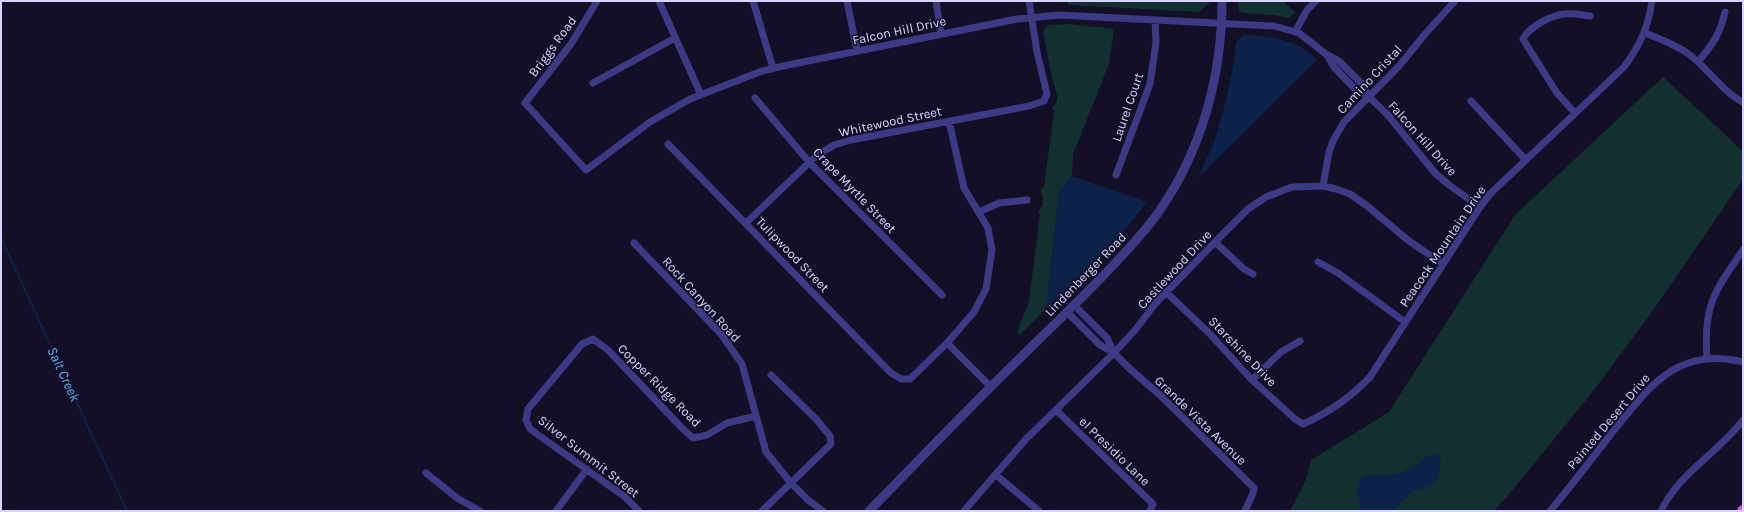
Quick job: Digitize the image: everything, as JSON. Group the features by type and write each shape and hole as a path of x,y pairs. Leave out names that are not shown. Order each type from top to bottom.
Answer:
{"street":[{"name":"Briggs Road","path":"524,103 571,44 597,1"},
{"path":"659,1 701,95"},
{"path":"753,1 773,68"},
{"path":"847,1 857,52"},
{"path":"936,1 941,34"},
{"path":"1029,1 1032,18"},
{"name":"Lindenberger Road","path":"869,511 1074,305 1139,237 1160,211 1185,169 1200,135 1210,102 1218,62 1222,24 1222,1"},
{"path":"1295,32 1307,10 1316,1"},
{"name":"Camino Cristal","path":"1323,186 1333,141 1344,122 1399,66 1430,28 1456,1"},
{"name":"Peacock Mountain Drive","path":"1303,424 1314,419 1355,392 1377,368 1480,207 1525,159 1624,67 1634,54 1645,33 1652,1"},
{"path":"1698,62 1716,40 1721,29 1725,12"},
{"path":"1576,113 1557,93 1523,39 1532,27 1564,14 1590,16"},
{"name":"Falcon Hill Drive","path":"524,103 586,170 650,122 690,99 773,68 941,34 1032,18 1059,15 1274,26 1299,33 1326,54 1334,67 1355,89 1369,97 1406,135 1424,160 1436,173 1480,207"},
{"name":"Whitewood Street","path":"746,223 809,162 834,145 851,140 1029,106 1044,101 1047,94 1037,52 1032,18"},
{"name":"Laurel Court","path":"1116,175 1150,84 1156,42 1155,21"},
{"path":"1645,33 1679,48 1698,62 1723,86 1743,102"},
{"path":"593,82 675,38"},
{"name":"Crape Myrtle Street","path":"756,98 809,162 942,295"},
{"path":"1471,101 1525,159"},
{"path":"949,121 964,188 980,212 988,228 992,250 986,289 974,312 947,343 991,387"},
{"name":"Tulipwood Street","path":"668,144 891,373 901,379 910,379 947,343"},
{"name":"Castlewood Drive","path":"964,511 1026,439 1114,353 1166,292 1248,209 1266,197 1292,187 1323,186 1343,192 1361,202 1409,241 1443,264"},
{"path":"980,212 999,203 1027,200"},
{"path":"1215,242 1244,269 1253,274"},
{"name":"Rock Canyon Road","path":"634,243 721,334 742,364 766,452 791,483 808,500 823,511"},
{"path":"1707,358 1705,333 1709,309 1717,289 1742,254"},
{"path":"1318,262 1338,273 1406,322"},
{"name":"Starshine Drive","path":"1166,292 1210,334 1252,380 1295,419 1303,424"},
{"name":"Grande Vista Avenue","path":"1074,305 1107,338 1114,353"},
{"name":"Grande Vista Avenue","path":"1067,312 1100,345 1114,353 1175,409 1254,488 1245,511"},
{"name":"Copper Ridge Road","path":"526,420 528,409 582,344 593,339 608,350 693,438 707,435 726,423 756,416"},
{"path":"1252,380 1281,352 1300,341"},
{"name":"Painted Desert Drive","path":"1553,510 1639,400 1656,381 1674,369 1690,362 1707,358 1723,358 1743,362"},
{"path":"762,511 831,444 830,436 816,419 771,375"},
{"name":"el Presidio Lane","path":"1056,410 1153,504 1150,511"},
{"name":"Silver Summit Street","path":"526,420 530,429 625,497 639,511"},
{"path":"1661,511 1681,482 1743,420"},
{"path":"556,511 587,469"},
{"path":"426,473 457,498 480,511"},
{"path":"996,475 1039,511"},
{"name":"Rock Canyon Road","path":"808,500 816,511"}],"green space":[{"path":"1068,1 1209,1 1209,4 1199,12 1068,5"},
{"path":"1237,1 1283,1 1296,13 1288,18 1274,15 1242,13 1239,11"},
{"path":"1070,24 1114,29 1109,64 1073,154 1072,176 1059,192 1046,309 1020,335 1017,332 1029,302 1040,214 1038,211 1043,205 1043,196 1040,190 1044,187 1054,112 1052,108 1057,101 1043,32 1048,25"},
{"path":"1663,77 1743,151 1743,179 1654,309 1594,390 1506,498 1494,511 1290,511 1306,480 1311,460 1389,412 1515,215"}],"water":[{"path":"1243,35 1263,36 1292,43 1301,47 1317,60 1197,179 1214,143 1225,104 1234,63 1236,42"},
{"path":"1072,176 1147,202 1120,236 1046,309 1059,192"},
{"path":"1435,453 1440,456 1441,464 1438,478 1432,486 1413,491 1392,511 1361,511 1357,487 1363,477 1368,475 1398,474 1429,455"}],"waterway":[{"name":"Salt Creek","path":"1,238 127,511"}]}
